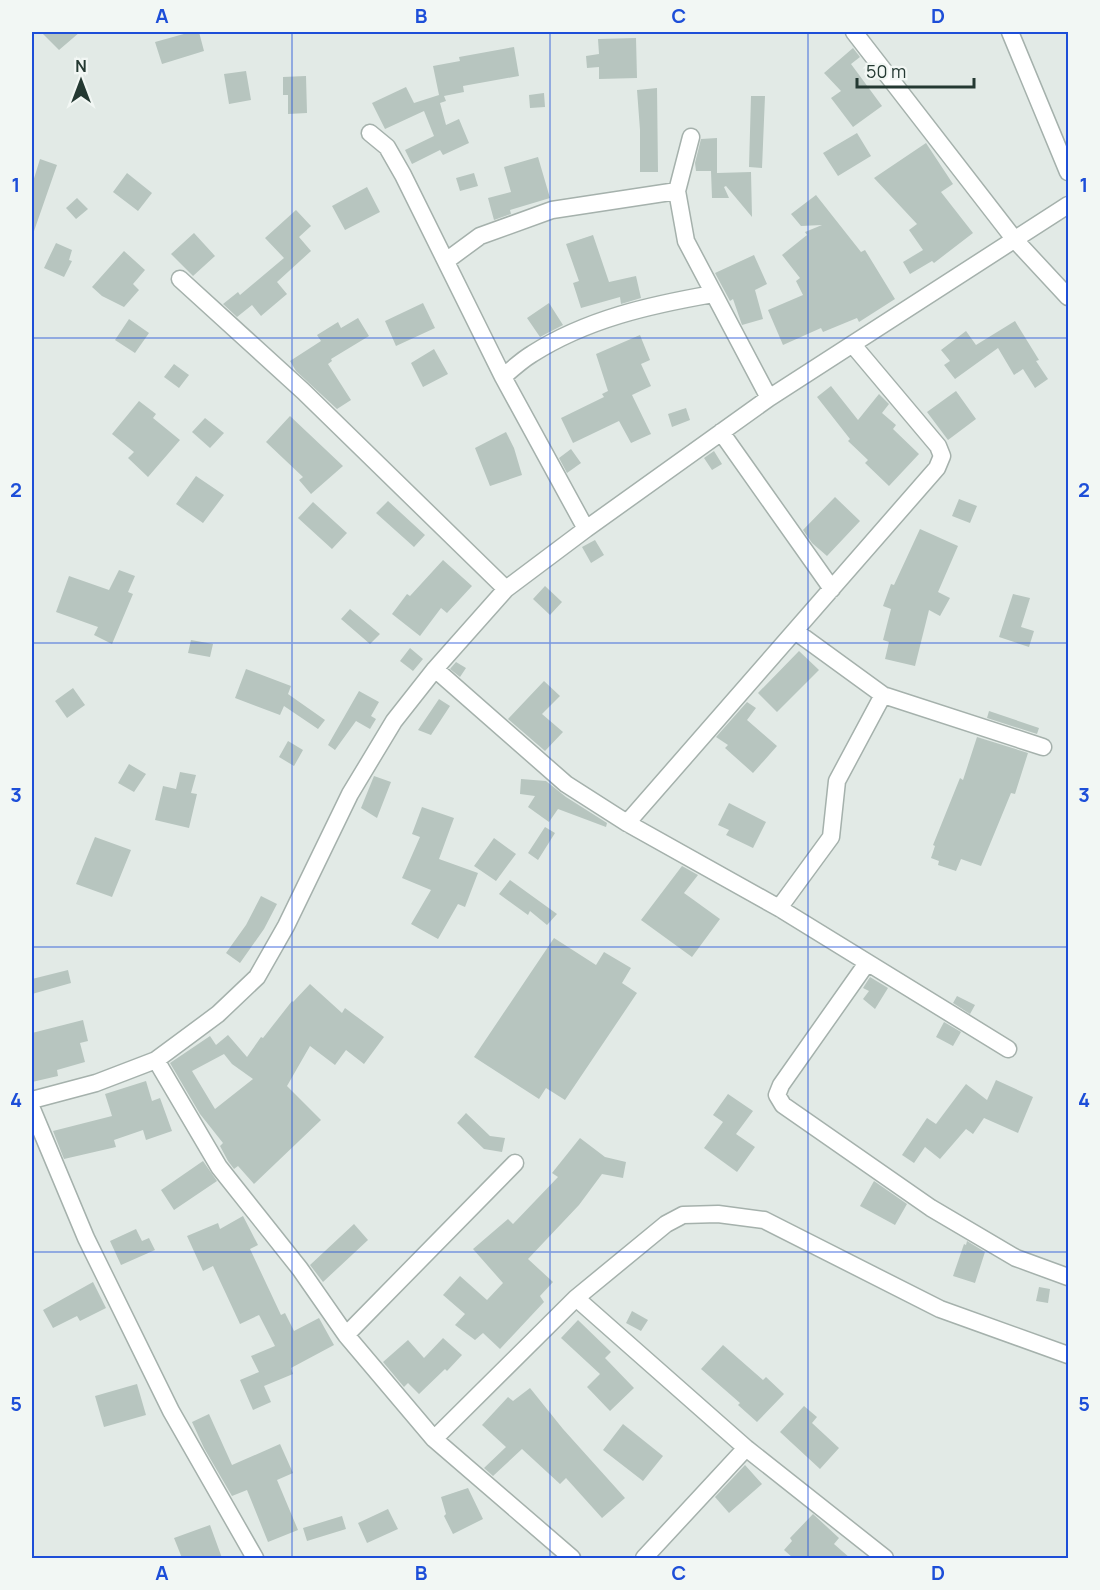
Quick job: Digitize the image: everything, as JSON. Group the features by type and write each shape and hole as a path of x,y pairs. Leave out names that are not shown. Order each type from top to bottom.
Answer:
{"street":[{"path":"854,32 1015,240 1068,297"},
{"path":"1010,32 1068,172"},
{"path":"370,133 387,147 503,377 586,529"},
{"path":"691,137 676,191 686,241 769,398"},
{"path":"446,261 480,236 552,210 676,191"},
{"path":"32,1100 96,1083 156,1060 218,1014 257,977 286,926 350,794 394,721 435,669 506,589 769,398 1068,205"},
{"path":"180,279 303,391 506,589"},
{"path":"503,377 532,354 591,323 660,303 713,294"},
{"path":"627,824 937,468 942,456 938,446 853,345"},
{"path":"721,432 832,589"},
{"path":"795,632 883,695 1043,747"},
{"path":"435,669 566,784 627,824 780,909 1008,1049"},
{"path":"780,909 831,837 837,780 883,695"},
{"path":"867,963 781,1085 777,1095 783,1105 931,1208 1016,1258 1068,1277"},
{"path":"156,1060 219,1167 300,1269 346,1335 434,1439 572,1558"},
{"path":"32,1109 86,1238 166,1401 255,1558"},
{"path":"346,1335 515,1163"},
{"path":"434,1439 576,1298 666,1224 683,1215 718,1214 764,1220 940,1308 1068,1355"},
{"path":"576,1298 746,1448 885,1558"},
{"path":"644,1558 746,1448"}],"building":[{"path":"41,32 80,32 59,50"},
{"path":"199,32 204,51 162,64 155,42"},
{"path":"636,38 637,78 599,79 599,67 587,68 586,56 599,54 598,39"},
{"path":"514,47 519,76 463,86 464,92 444,96 446,101 440,103 446,125 459,119 469,143 443,155 440,150 412,164 405,150 434,136 424,111 385,129 372,103 406,87 414,103 439,95 433,66 460,61 459,57"},
{"path":"853,48 860,57 851,64 882,106 853,127 831,98 841,91 824,73"},
{"path":"246,71 251,100 229,104 224,74"},
{"path":"306,76 307,113 288,114 288,95 283,95 283,77"},
{"path":"657,88 658,172 640,172 637,90"},
{"path":"544,93 545,107 530,108 529,95"},
{"path":"751,96 765,96 762,168 749,167"},
{"path":"857,133 871,156 838,176 823,153"},
{"path":"717,138 717,173 751,172 752,217 726,186 724,187 729,198 712,198 711,171 696,171 695,163 701,139"},
{"path":"926,143 953,184 941,192 973,233 934,263 932,261 910,274 903,262 923,250 909,230 917,224 874,178"},
{"path":"538,157 550,198 510,210 511,214 494,220 488,198 511,192 504,167"},
{"path":"40,159 57,165 33,234 32,185"},
{"path":"127,173 152,193 138,211 113,192"},
{"path":"474,173 478,186 460,191 456,178"},
{"path":"367,187 380,212 345,230 332,206"},
{"path":"816,195 861,252 865,250 895,299 859,322 857,318 823,332 821,328 783,345 768,310 803,295 796,281 800,278 782,255 807,235 805,232 822,225 801,226 791,214"},
{"path":"77,198 88,209 76,219 66,208"},
{"path":"296,210 311,226 299,237 311,251 277,282 287,294 261,316 252,305 237,317 223,304 238,292 240,295 284,258 265,238"},
{"path":"194,233 215,256 193,276 171,254"},
{"path":"593,235 609,282 636,276 641,298 621,304 620,297 581,308 573,283 579,281 566,244"},
{"path":"56,243 72,250 69,260 72,261 64,277 44,268"},
{"path":"124,251 145,270 133,284 139,290 124,307 102,296 92,287"},
{"path":"754,255 767,284 755,290 763,319 742,325 733,299 730,301 715,273"},
{"path":"423,303 435,328 396,346 385,321"},
{"path":"549,303 563,325 540,337 527,318"},
{"path":"358,318 369,336 331,359 332,361 328,364 351,400 337,409 296,371 290,361 321,341 317,335 338,322 341,328"},
{"path":"129,319 149,333 135,353 115,340"},
{"path":"1015,321 1048,379 1035,388 1023,369 1014,375 998,348 955,379 944,365 950,361 941,350 966,331 976,345"},
{"path":"640,335 650,360 641,364 651,386 632,395 651,434 631,443 619,421 573,443 561,418 604,397 602,394 608,391 596,354"},
{"path":"434,349 448,374 423,387 411,363"},
{"path":"174,364 189,375 179,388 164,377"},
{"path":"831,386 858,420 879,394 889,404 882,413 896,425 893,429 919,454 889,486 865,463 868,460 848,441 850,439 817,397"},
{"path":"956,391 976,419 948,440 927,412"},
{"path":"139,401 156,414 153,418 180,440 148,477 128,458 134,452 112,434"},
{"path":"686,408 690,420 672,427 668,414"},
{"path":"290,416 343,466 311,494 299,480 303,477 266,442"},
{"path":"205,418 224,433 210,448 192,432"},
{"path":"506,432 514,448 522,475 490,486 475,448"},
{"path":"571,449 581,463 567,473 559,458"},
{"path":"714,451 722,464 712,470 704,458"},
{"path":"196,476 224,495 203,523 176,504"},
{"path":"835,497 860,521 827,556 812,543 803,530"},
{"path":"959,499 977,506 970,523 952,516"},
{"path":"388,501 425,535 414,547 376,513"},
{"path":"313,502 347,533 332,549 298,518"},
{"path":"920,529 958,546 938,592 950,598 940,616 929,610 915,666 885,659 889,642 883,640 891,609 883,606 891,584 894,585"},
{"path":"595,540 604,555 591,563 582,547"},
{"path":"443,560 472,586 447,613 441,608 420,636 392,614 407,594 410,596"},
{"path":"119,570 135,576 128,592 133,594 112,644 94,635 98,627 56,612 69,576 109,590"},
{"path":"545,586 562,602 550,615 533,599"},
{"path":"1013,594 1030,598 1021,627 1034,631 1029,647 999,637"},
{"path":"350,609 380,634 370,644 341,619"},
{"path":"191,640 213,644 210,657 188,653"},
{"path":"410,648 423,659 413,671 400,661"},
{"path":"799,651 819,670 777,712 758,693"},
{"path":"456,662 466,668 460,677 450,669"},
{"path":"246,669 291,686 288,694 325,720 318,729 284,706 280,715 235,698"},
{"path":"544,681 560,696 542,714 563,732 545,751 508,719"},
{"path":"73,688 85,705 67,718 55,701"},
{"path":"359,691 379,702 371,716 376,719 370,729 356,721 335,750 328,745"},
{"path":"439,699 450,706 431,735 418,730"},
{"path":"747,702 756,708 747,720 777,746 753,773 725,748 728,745 716,737"},
{"path":"989,711 1039,728 1037,734 987,718"},
{"path":"977,737 1028,753 1015,794 1011,793 981,866 961,859 956,871 938,865 939,861 931,858 935,846 933,845 960,778 963,780"},
{"path":"288,741 303,750 294,766 279,757"},
{"path":"129,764 146,774 134,792 118,783"},
{"path":"180,772 196,775 191,793 197,794 189,828 155,820 163,786 176,789"},
{"path":"374,776 391,782 377,818 361,808"},
{"path":"521,779 546,781 566,797 607,823 606,827 558,809 549,822 528,807 535,796 520,794"},
{"path":"729,803 766,822 753,848 726,835 729,830 718,825"},
{"path":"422,807 454,818 439,859 478,873 465,907 458,904 438,939 411,924 431,890 402,878 420,837 412,834"},
{"path":"545,827 555,833 538,860 528,853"},
{"path":"95,837 131,850 112,897 76,884"},
{"path":"494,838 516,854 496,881 474,866"},
{"path":"682,866 698,875 684,893 720,919 692,957 641,920"},
{"path":"510,880 557,914 547,925 530,911 528,915 499,894"},
{"path":"261,896 277,904 264,929 240,963 226,953 246,925"},
{"path":"554,938 596,965 604,952 631,968 622,983 637,993 565,1100 546,1088 539,1099 474,1057"},
{"path":"68,970 71,983 32,994 32,979"},
{"path":"870,977 888,988 875,1009 863,999 869,991 863,988"},
{"path":"310,984 342,1013 345,1008 384,1037 364,1064 346,1050 335,1065 310,1046 287,1086 321,1120 254,1184 238,1166 234,1169 228,1161 220,1146 223,1143 200,1114 170,1063 210,1036 216,1045 228,1035 247,1057 261,1037 263,1038","holes":["224,1054 232,1064 253,1079 215,1109 192,1071"]},
{"path":"957,996 975,1005 970,1014 953,1003"},
{"path":"83,1020 88,1041 80,1043 85,1062 57,1070 58,1076 32,1082 32,1033"},
{"path":"944,1022 961,1032 953,1046 936,1037"},
{"path":"996,1080 1033,1097 1018,1133 984,1118 973,1134 966,1129 940,1159 925,1147 914,1163 902,1155 927,1118 936,1124 966,1084 987,1100"},
{"path":"146,1081 152,1101 160,1098 172,1131 146,1140 143,1130 114,1140 116,1147 64,1159 53,1131 112,1116 105,1094"},
{"path":"728,1094 753,1111 736,1134 755,1147 737,1172 704,1148 723,1122 713,1115"},
{"path":"466,1113 490,1136 505,1138 502,1152 484,1149 457,1123"},
{"path":"580,1138 605,1157 626,1162 623,1178 602,1174 579,1205 528,1259 553,1282 540,1296 544,1302 500,1349 483,1333 475,1340 455,1325 465,1314 443,1295 460,1276 487,1300 503,1283 473,1249 508,1219 513,1224 558,1177 552,1173"},
{"path":"203,1161 217,1181 174,1210 161,1190"},
{"path":"874,1181 907,1204 895,1225 860,1206"},
{"path":"243,1216 258,1245 250,1249 281,1315 285,1313 294,1331 319,1318 334,1345 291,1368 293,1374 264,1386 271,1402 253,1410 240,1380 259,1372 251,1356 275,1346 259,1315 240,1324 213,1266 203,1271 187,1236 218,1223 220,1229"},
{"path":"354,1224 368,1240 323,1282 310,1265"},
{"path":"136,1229 142,1241 149,1238 155,1250 121,1265 110,1241"},
{"path":"967,1241 985,1252 975,1283 953,1276"},
{"path":"93,1282 106,1308 80,1321 77,1316 53,1328 43,1310"},
{"path":"1039,1287 1050,1289 1048,1303 1036,1301"},
{"path":"632,1311 648,1320 641,1331 626,1323"},
{"path":"578,1320 611,1352 605,1358 634,1388 610,1411 587,1387 600,1374 561,1338"},
{"path":"443,1338 462,1355 419,1394 408,1383 404,1387 383,1362 408,1340 424,1358"},
{"path":"723,1345 763,1380 766,1377 784,1394 757,1422 738,1405 740,1403 701,1369"},
{"path":"137,1384 146,1415 104,1427 95,1396"},
{"path":"530,1388 563,1429 625,1498 602,1518 566,1478 560,1484 522,1449 493,1476 484,1468 506,1447 482,1425 508,1397 513,1401"},
{"path":"804,1406 817,1417 812,1423 839,1448 820,1469 780,1432"},
{"path":"209,1414 232,1465 280,1444 293,1473 277,1480 298,1530 268,1542 247,1490 232,1496 204,1448 192,1422"},
{"path":"623,1424 663,1456 643,1481 603,1450"},
{"path":"745,1465 762,1484 729,1513 715,1497"},
{"path":"468,1488 483,1519 453,1534 444,1516 446,1514 441,1497"},
{"path":"388,1509 398,1529 367,1543 358,1523"},
{"path":"813,1514 839,1538 834,1544 850,1558 793,1558 784,1550 792,1541 790,1538"},
{"path":"342,1516 346,1529 307,1541 303,1528"},
{"path":"210,1525 222,1558 182,1558 174,1538"}]}
